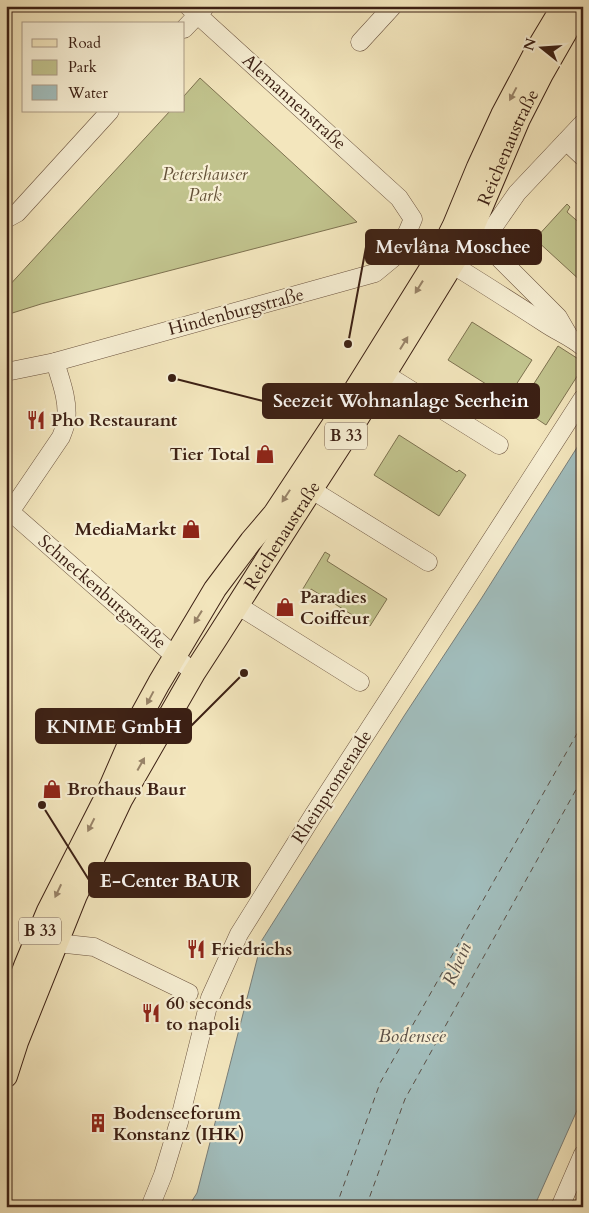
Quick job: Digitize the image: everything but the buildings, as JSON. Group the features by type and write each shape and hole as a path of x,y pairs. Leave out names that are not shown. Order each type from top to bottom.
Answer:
{"main road":[{"name":"Reichenaustraße","path":"6,1017 25,966 59,888 105,799 142,714 174,656 215,590 274,514 340,414 439,256 502,116 536,51 563,6"},
{"name":"Reichenaustraße","path":"6,1076 17,1042 80,887 121,800 194,673 312,490 452,265 477,237 518,119 574,18 583,9"},
{"path":"223,578 225,591 231,601 237,605"}],"street":[{"path":"360,42 393,6"},
{"path":"185,27 197,9"},
{"name":"Alemannenstraße","path":"197,9 399,198"},
{"path":"6,219 17,213 109,112"},
{"path":"576,342 558,317 477,237 583,123"},
{"path":"566,141 583,157"},
{"name":"Hindenburgstraße","path":"6,372 55,362 375,273 398,254 413,219 399,198"},
{"path":"452,265 576,342"},
{"path":"496,291 510,269"},
{"name":"Schneckenburgstraße","path":"55,362 63,389 67,412 66,424 61,437 8,510 194,673"},
{"path":"385,374 498,446"},
{"name":"Rheinpromenade","path":"150,1207 163,1175 176,1131 210,998 239,934 314,814 583,398"},
{"path":"312,490 428,562"},
{"path":"237,605 360,682"},
{"path":"66,944 94,948 189,993"},
{"path":"560,1207 583,1154"}],"green space":[{"name":"Petershauser Park","path":"200,78 357,222 41,304 6,315 6,289 169,112 185,112 185,95"},
{"path":"567,204 570,207 567,212 583,226 583,283 535,239"},
{"path":"472,322 532,360 510,394 515,397 513,401 448,360"},
{"path":"558,346 583,362 583,367 546,425 519,407"},
{"path":"399,435 457,472 459,470 466,475 439,516 374,475"},
{"path":"325,552 330,555 327,561 387,599 370,626 311,589 307,595 301,592"}],"water":[{"name":"Bodensee","path":"583,438 583,1097 534,1207 188,1207 197,1193 262,940"}],"ferry route":[{"path":"336,1207 380,1083 583,723"},
{"path":"366,1207 405,1099 583,777"}],"place":[{"name":"Mevlâna Moschee","path":"348,344"},
{"name":"Seezeit Wohnanlage Seerhein","path":"172,378"},
{"name":"Pho Restaurant","path":"36,420"},
{"name":"Tier Total","path":"265,454"},
{"name":"MediaMarkt","path":"191,529"},
{"name":"Paradies Coiffeur","path":"285,607"},
{"name":"KNIME GmbH","path":"244,673"},
{"name":"Brothaus Baur","path":"52,789"},
{"name":"E-Center BAUR","path":"42,805"},
{"name":"Friedrichs","path":"196,949"},
{"name":"60 seconds to napoli","path":"151,1013"},
{"name":"Bodenseeforum Konstanz (IHK)","path":"98,1123"}],"water label":[{"name":"Rhein","path":"457,964"}]}
